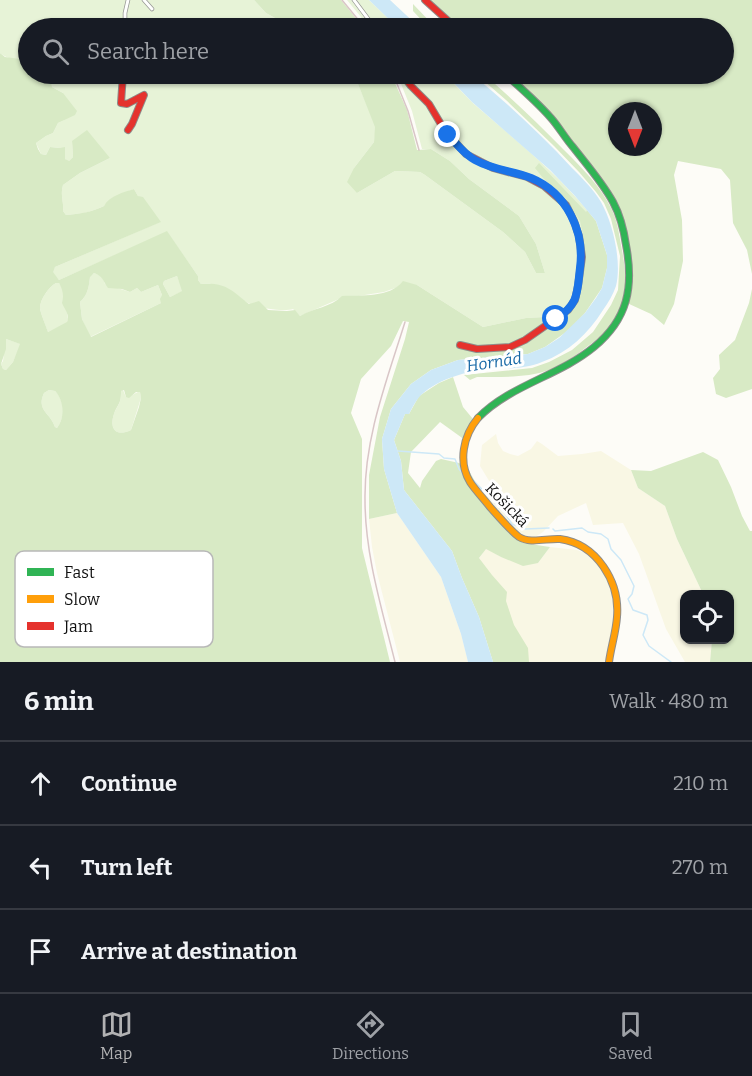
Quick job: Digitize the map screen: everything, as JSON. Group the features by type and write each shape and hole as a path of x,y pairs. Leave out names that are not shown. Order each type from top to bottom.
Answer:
{"street":[{"path":"126,18 128,0"},
{"path":"144,0 152,9"},
{"path":"354,0 368,18"},
{"path":"425,0 445,18"},
{"path":"122,84 121,103 128,104 137,96 144,95 128,130"},
{"path":"410,84 429,104 445,131 466,154 495,169 534,180 559,198 574,221 581,246 582,257 575,300 564,313 525,340 510,347 477,349 460,345"},
{"name":"Košická","path":"515,84 550,118 610,196 623,229 631,278 627,303 621,318 604,339 565,366 501,398 478,417 468,432 463,451 464,465 470,480 501,520 522,538 556,538 572,542 585,547 596,557 612,582 617,601 617,617 609,662"}],"shaded area":[{"path":"496,434 503,451 518,456 531,449 537,441 558,456 601,451 631,470 638,488 665,506 677,539 701,590 680,590 680,644 712,644 710,662 685,662 666,629 639,554 623,523 593,525 586,503 558,516 543,532 532,539 517,538 509,531 490,508 482,493 491,484 480,466 482,445"},
{"path":"397,513 441,577 461,634 468,662 400,662 377,573 369,519"},
{"path":"550,547 577,550 591,555 616,586 615,629 610,662 522,662 478,560 486,548 501,557 538,563"}],"green space":[{"path":"0,0 254,0 266,13 275,18 18,18 18,60 0,53"},
{"path":"254,0 341,0 356,18 275,18 266,13"},
{"path":"347,0 354,2 369,0 388,18 362,18"},
{"path":"425,0 752,0 752,274 747,250 733,223 730,180 721,169 678,161 674,175 682,220 683,261 674,304 664,325 651,314 627,303 631,278 623,229 610,196 569,141 514,84 734,84 734,18 445,18"},
{"path":"413,4 426,18 420,18 413,11"},
{"path":"0,53 5,57 18,59 18,84 52,84 52,87 63,93 77,111 75,115 58,123 53,133 36,143 41,154 46,155 50,147 65,147 65,159 69,161 73,157 72,141 87,130 110,158 80,173 63,185 63,211 66,215 99,208 113,197 134,189 138,196 143,197 161,222 55,267 53,272 59,280 167,231 201,284 217,284 232,291 249,304 259,301 268,310 295,310 300,316 333,303 342,296 383,293 403,281 417,285 483,327 526,318 563,316 583,280 583,235 580,221 567,201 535,168 539,163 596,221 607,255 607,268 602,288 585,313 569,330 545,347 528,354 458,360 431,370 411,384 391,409 382,439 384,469 397,513 369,519 369,475 380,417 409,322 403,321 391,346 361,379 351,413 362,439 362,548 390,662 0,662","holes":["94,273 97,274 108,288 130,292 137,288 141,292 158,285 162,295 161,303 91,337 82,319 80,302 89,287 90,277","177,276 182,291 170,297 163,284 164,281","56,283 59,283 63,293 62,303 68,319 67,322 48,332 40,305 43,297","6,339 20,344 13,362 6,370 1,364 6,349","49,390 55,391 62,404 60,424 57,428 43,408 44,393","124,390 126,397 129,398 136,392 140,392 141,398 131,430 121,433 115,430 112,424 121,391"]},
{"path":"52,84 358,84 376,127 374,142 354,168 357,193 395,171 420,172 503,232 525,252 536,273 545,273 536,244 519,216 469,179 450,161 431,149 422,149 412,111 401,84 455,84 547,168 587,210 584,222 583,280 563,316 526,318 483,327 417,285 339,299 300,316 293,309 277,310 258,306 248,303 221,286 201,284 198,276 167,232 59,280 52,272 55,267 160,222 134,189 112,198 97,209 66,215 63,211 63,185 80,173 110,158 72,141 73,157 68,162 60,148 50,147 46,155 41,154 36,143 53,133 58,123 64,120 63,93 52,87"},
{"path":"358,84 395,84 407,110 417,150 431,149 450,161 469,179 519,216 536,244 545,273 536,273 525,252 503,232 420,172 395,171 357,193 347,182 354,168 374,142 375,127"},
{"path":"488,84 495,84 544,130 577,163 607,201 619,231 625,288 616,319 602,335 575,356 541,373 477,377 470,380 464,375 532,368 572,350 593,332 618,290 620,256 611,219 604,203 579,172"},
{"path":"94,273 101,277 105,284 130,292 137,288 141,292 158,285 162,295 161,303 90,337 82,319 80,302 89,287 90,276"},
{"path":"177,276 183,291 170,297 163,284 164,281"},
{"path":"56,283 59,283 63,289 68,319 67,323 48,332 40,305 45,294"},
{"path":"752,289 752,389 726,398 716,394 713,378 720,369 719,355 735,340"},
{"path":"6,339 21,344 13,362 6,370 1,364"},
{"path":"453,377 463,407 473,419 465,440 440,422 411,452 408,473 420,488 422,481 436,461 441,459 459,463 468,469 490,508 509,531 523,543 550,547 538,563 523,566 486,549 479,558 507,592 506,601 514,625 528,648 529,662 493,662 479,617 452,551 404,490 401,461 394,440 405,414 409,414 419,396"},
{"path":"49,390 55,391 61,399 63,409 57,428 42,404 44,393"},
{"path":"123,390 126,397 140,391 141,398 131,430 121,433 113,428 112,424"},
{"path":"703,452 718,460 742,516 752,531 752,662 710,662 712,644 734,644 734,590 701,590 677,539 665,506 638,488 631,470 651,471"}],"water":[{"path":"369,0 390,0 409,18 388,18"},
{"name":"Hornád","path":"455,84 484,84 524,119 584,180 598,198 613,231 618,266 616,286 609,302 577,341 552,358 530,366 473,372 454,376 437,384 421,395 409,414 405,414 394,440 401,461 404,490 452,551 479,617 493,662 468,662 461,634 441,577 397,513 384,469 382,439 391,409 411,384 431,370 458,360 528,354 559,338 585,313 602,288 607,268 607,255 596,221 575,196 550,170"}],"waterway":[{"path":"398,451 439,454 444,458 455,459 467,479"},
{"path":"474,481 505,513 512,524 525,529 549,528"},
{"path":"553,529 555,531 582,528 588,532 601,534 608,539 611,549 621,560 634,586 628,599 633,610 647,615 648,620 643,635 649,646 671,662"}],"railway":[{"path":"342,0 357,18"},
{"path":"397,84 408,111 419,150"},
{"path":"395,662 371,561 365,500 372,432 405,322"}],"traffic: fast":[{"path":"478,418 505,397 566,366 594,347 614,325 621,313 628,288 629,275 625,240 620,218 613,202 551,118 516,84"}],"traffic: slow":[{"path":"478,418 469,433 463,458 466,474 477,492 519,537 528,540 560,539 573,542 585,548 595,557 610,578 615,591 617,617 609,662"}],"traffic: jam":[{"path":"425,0 445,18"},
{"path":"122,84 121,103 127,104 144,95 128,130"},
{"path":"410,84 429,104 445,131 466,154 493,168 527,177 544,186 566,205 579,236 582,257 578,286 575,300 568,310 525,340 510,347 477,349 460,345"}],"route":[{"path":"448,135 473,159 495,169 527,177 544,186 559,198 571,214 581,246 582,257 578,286 572,306 556,319"}]}
